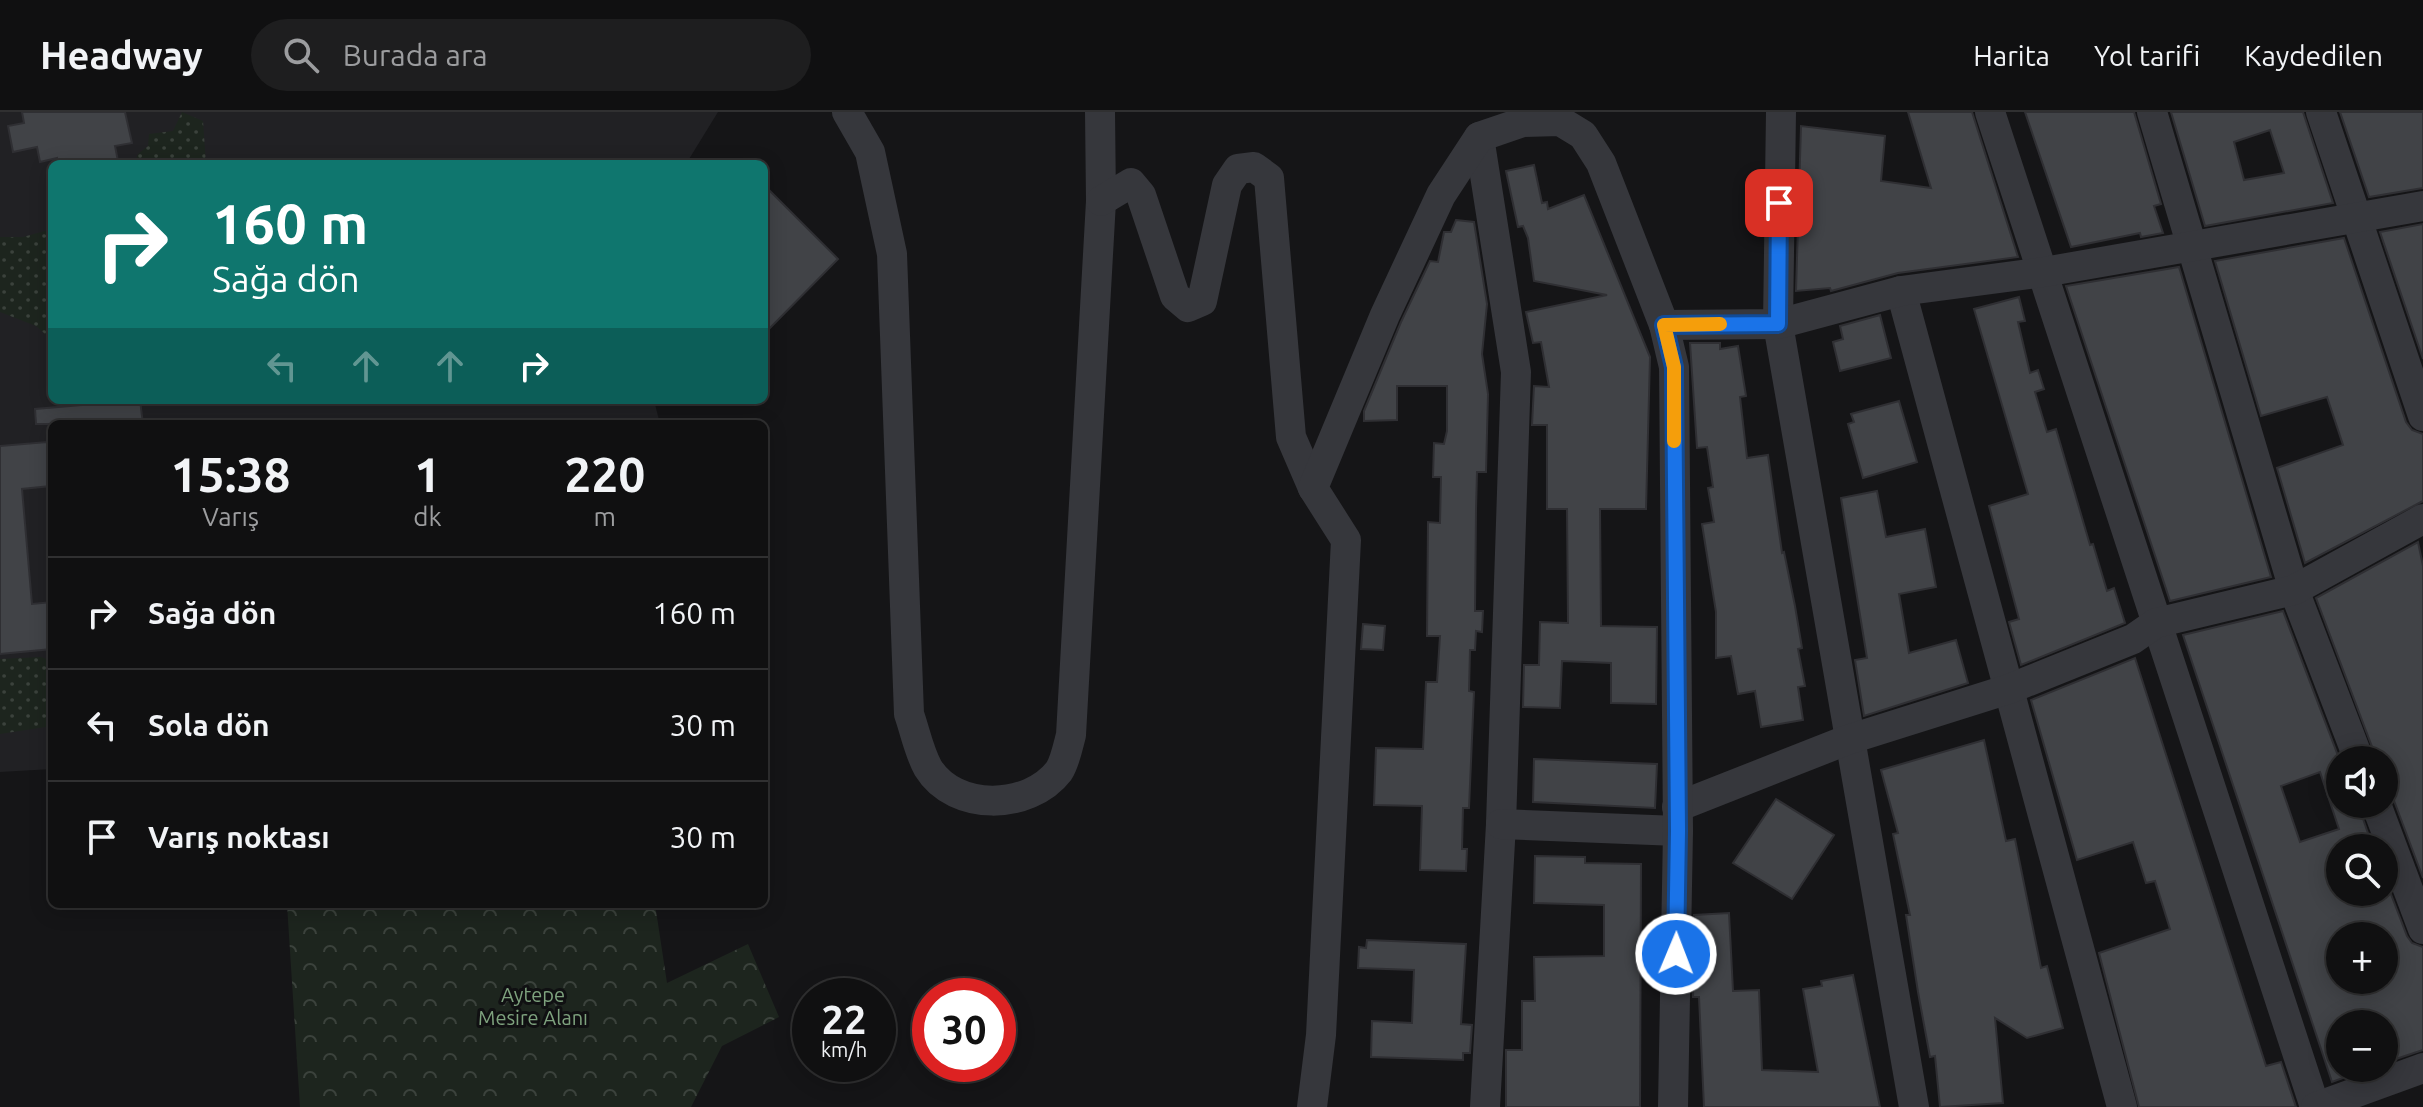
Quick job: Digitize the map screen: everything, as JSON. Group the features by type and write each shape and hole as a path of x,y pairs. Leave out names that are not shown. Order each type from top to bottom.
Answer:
{"street":[{"path":"847,112 870,152 892,254 909,714 929,769 954,791 988,802 1026,796 1059,770 1071,735 1101,201 1100,112"},
{"path":"1781,112 1778,324 1847,740 1914,1107"},
{"path":"1990,112 2316,1107 2423,1068"},
{"path":"2152,112 2294,590 2354,746"},
{"path":"2321,112 2423,416"},
{"path":"1313,488 1385,315 1441,195 1479,137 1523,122 1560,121 1583,135 1601,163 1664,325 1674,367 1678,819 1673,1107"},
{"path":"1479,137 1516,372 1501,824 1485,1107"},
{"path":"1101,201 1131,183 1141,195 1175,296 1188,307 1202,301 1227,185 1238,169 1254,167 1269,178 1291,437 1313,488 1346,540 1321,1035 1312,1107"},
{"path":"1664,325 1778,324 1901,291 2044,272 2423,206"},
{"path":"1901,291 2122,1107"},
{"path":"1501,824 1678,819 1847,740 2009,689 2133,639 2156,623 2294,590 2423,520"},
{"path":"2383,818 2413,874 2423,929"}],"shaded area":[{"path":"0,112 718,112 688,160 48,160 48,404 655,404 659,420 48,420 48,769 0,772"}],"green space":[{"path":"182,112 203,121 206,160 136,160 148,146 149,134 173,131"},
{"path":"48,230 48,336 36,326 0,312 0,237 23,237"},
{"path":"41,657 48,660 48,727 0,734 0,659"},
{"name":"Aytepe Mesire Alanı","path":"287,908 656,908 667,983 748,944 779,1017 722,1046 691,1107 300,1107"}],"building":[{"path":"22,112 125,112 132,143 115,146 118,160 57,158 40,162 37,147 13,152 8,126 24,123"},
{"path":"1908,112 1972,112 2018,257 1898,273 1831,291 1830,288 1796,291 1801,126 1885,136 1881,181 1931,188"},
{"path":"2025,112 2134,112 2161,204 2154,206 2163,233 2141,237 2140,233 2071,247"},
{"path":"2171,112 2303,112 2333,203 2205,226","holes":["2270,130 2284,173 2244,180 2234,142"]},
{"path":"2340,112 2423,112 2423,188 2369,197"},
{"path":"1534,165 1542,203 1547,202 1548,209 1584,195 1650,357 1646,509 1600,509 1601,626 1657,627 1656,704 1611,703 1611,663 1562,661 1560,708 1523,707 1524,665 1539,665 1540,622 1568,623 1567,509 1547,509 1547,425 1532,425 1534,386 1549,387 1541,342 1533,343 1526,312 1607,295 1534,281 1528,238 1523,226 1518,227 1506,171"},
{"path":"768,189 838,259 768,330"},
{"path":"1456,220 1474,222 1487,304 1482,354 1488,394 1486,472 1477,472 1476,510 1475,611 1483,611 1482,632 1476,631 1475,650 1470,650 1469,691 1474,692 1469,808 1463,808 1462,849 1467,849 1466,871 1420,870 1422,806 1374,805 1376,748 1423,749 1426,682 1437,682 1440,636 1427,636 1428,522 1440,523 1441,477 1433,477 1434,443 1444,444 1447,431 1447,386 1397,386 1397,420 1364,421 1364,411 1401,322 1430,261 1438,262 1444,232 1451,232"},
{"path":"2423,224 2423,359 2380,232"},
{"path":"2344,238 2406,422 2412,430 2423,434 2423,501 2305,563 2277,468 2343,445 2327,397 2261,416 2215,261"},
{"path":"2179,267 2271,577 2170,601 2066,286"},
{"path":"2019,297 2025,321 2018,322 2030,373 2038,370 2044,389 2035,392 2047,432 2056,429 2090,545 2093,544 2107,591 2114,588 2125,623 2021,665 2009,622 2019,619 1989,506 2028,494 1974,309"},
{"path":"1880,315 1891,358 1840,371 1833,342 1843,339 1840,326"},
{"path":"1690,343 1720,343 1720,349 1738,346 1746,396 1740,397 1747,458 1768,455 1782,553 1795,606 1805,686 1798,687 1803,720 1761,727 1755,691 1738,694 1731,656 1716,658 1716,612 1702,524 1714,522 1708,488 1713,487 1707,447 1697,448"},
{"path":"1899,401 1917,462 1863,478 1848,424 1854,422 1851,414"},
{"path":"140,404 142,420 48,420 48,424 36,424 35,409"},
{"path":"47,442 48,486 22,489 32,604 48,602 48,649 0,654 0,446"},
{"path":"1877,491 1886,537 1925,529 1936,587 1899,594 1909,653 1956,640 1968,683 1864,716 1855,660 1867,658 1841,498"},
{"path":"2418,542 2423,566 2423,878 2398,811 2398,746 2372,746 2316,598"},
{"path":"2283,611 2334,746 2326,746 2326,790 2320,772 2281,786 2300,842 2339,829 2335,818 2363,818 2368,834 2326,834 2326,906 2396,906 2407,936 2412,943 2423,947 2423,1050 2398,1058 2398,1010 2326,1010 2326,1064 2183,635"},
{"path":"1363,624 1385,626 1383,650 1361,649"},
{"path":"2135,658 2266,1066 2281,1062 2296,1107 2139,1107 2099,953 2170,929 2155,881 2146,883 2133,842 2077,860 2031,700"},
{"path":"1984,740 2006,841 2015,839 2041,968 2047,966 2063,1028 2027,1038 1995,1018 2003,1103 1940,1107 1935,1056 1930,1057 1906,915 1910,915 1893,834 1898,833 1881,770"},
{"path":"1534,759 1657,764 1655,808 1533,802"},
{"path":"1776,799 1834,835 1792,899 1733,863"},
{"path":"1535,856 1585,857 1585,863 1641,864 1640,1107 1506,1107 1506,1050 1522,1050 1522,1001 1535,1001 1534,957 1604,956 1604,905 1534,903"},
{"path":"1729,913 1733,991 1759,990 1762,1070 1818,1072 1803,989 1822,986 1821,981 1853,975 1880,1107 1704,1107 1699,997 1693,997 1694,915"},
{"path":"1367,940 1466,944 1461,1024 1472,1025 1470,1053 1463,1053 1463,1060 1371,1057 1372,1021 1412,1023 1414,970 1358,968 1359,947 1366,948"}],"slow traffic":[{"path":"1674,441 1674,367 1664,325 1720,324"}],"route":[{"path":"1676,954 1678,831 1674,367 1664,325 1778,324 1779,203"}]}
